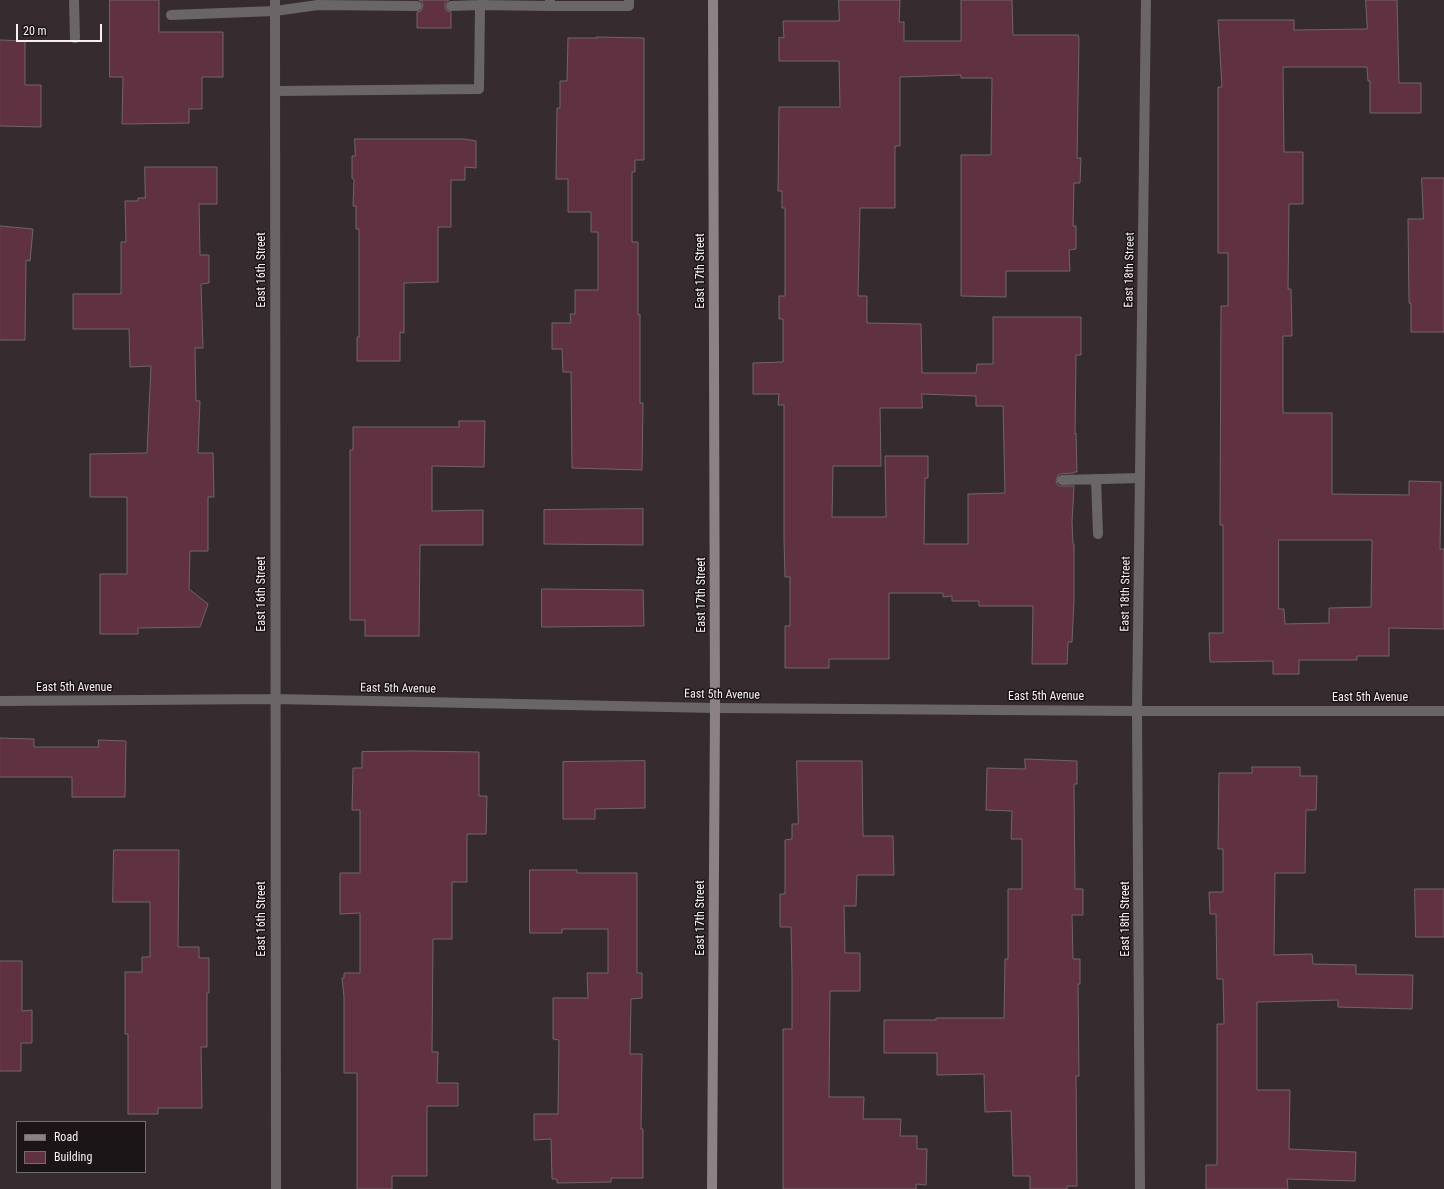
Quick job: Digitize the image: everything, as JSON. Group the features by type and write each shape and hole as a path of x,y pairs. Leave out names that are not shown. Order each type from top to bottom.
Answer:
{"street":[{"path":"74,0 75,38"},
{"name":"East 16th Street","path":"275,0 276,1189"},
{"path":"451,6 482,2 629,6 630,0"},
{"name":"East 17th Street","path":"712,1189 715,708 713,0"},
{"name":"East 18th Street","path":"1140,1189 1137,711 1146,0"},
{"path":"276,91 479,89 482,2"},
{"path":"171,15 275,11 318,5 417,6"},
{"path":"1062,480 1140,478"},
{"path":"1096,479 1098,534"},
{"name":"East 5th Avenue","path":"0,701 275,700 715,708 1444,712"}],"building":[{"path":"110,0 159,0 159,32 223,32 223,77 202,77 202,109 189,109 189,123 122,124 123,77 110,77"},
{"path":"419,0 449,0 445,3 445,7 446,10 451,12 451,28 417,28 417,12 421,11 423,6 422,2"},
{"path":"839,0 900,0 899,22 904,22 904,41 961,41 961,0 1012,0 1013,35 1078,35 1077,158 1081,158 1080,183 1074,183 1073,226 1076,226 1076,249 1069,250 1070,271 1006,271 1006,297 961,296 961,155 991,155 992,78 961,78 961,75 900,77 900,146 895,146 895,208 860,208 858,296 867,296 867,323 921,324 922,373 976,373 977,364 993,364 993,317 1081,317 1081,355 1076,355 1075,434 1076,433 1077,472 1059,474 1056,480 1059,486 1074,486 1072,522 1074,544 1074,600 1072,642 1068,642 1067,664 1032,664 1033,606 979,606 979,601 952,601 952,596 943,597 943,593 889,593 889,659 829,659 829,668 785,668 785,626 790,626 790,577 785,577 784,405 778,405 779,394 753,394 753,363 783,362 783,319 779,319 779,296 785,296 785,208 782,208 782,191 778,191 779,107 840,107 839,61 779,61 779,37 784,38 783,21 839,21","holes":["922,394 976,396 976,406 1003,406 1005,493 968,494 968,544 924,544 925,478 928,478 928,456 885,456 886,517 832,517 833,466 881,466 880,408 922,408"]},
{"path":"1366,0 1397,0 1399,83 1421,83 1421,113 1370,113 1370,81 1368,81 1367,67 1283,67 1284,152 1303,152 1303,204 1289,204 1288,289 1291,289 1292,336 1283,336 1283,413 1332,413 1332,494 1409,495 1409,481 1441,482 1440,549 1444,549 1444,629 1389,628 1389,656 1357,656 1357,660 1299,660 1299,674 1273,674 1273,661 1210,662 1209,633 1223,633 1223,525 1220,525 1221,306 1228,306 1228,253 1218,253 1218,87 1222,87 1218,20 1294,20 1294,30 1367,29","holes":["1279,540 1372,540 1371,607 1329,608 1329,623 1285,624 1284,609 1279,609"]},
{"path":"568,38 644,38 644,160 635,160 635,172 632,172 632,242 638,242 640,403 643,403 642,470 572,468 571,372 563,372 562,349 552,349 552,323 571,323 570,314 575,314 575,290 598,290 598,232 591,232 591,212 568,212 568,179 556,179 557,108 560,108 560,81 567,81"},
{"path":"0,40 25,41 25,85 41,85 41,127 0,126"},
{"path":"355,139 464,139 476,141 476,168 465,167 465,180 451,180 451,227 438,227 438,282 404,283 404,333 400,332 400,361 357,361 357,337 359,337 359,229 356,229 356,206 353,206 354,180 352,178 352,156 355,156"},
{"path":"145,167 217,167 217,204 199,204 200,255 209,255 209,283 201,284 203,348 195,348 196,401 200,401 198,453 213,453 214,497 208,497 208,551 190,551 189,589 208,604 200,627 138,628 138,634 100,634 100,574 127,574 127,497 90,497 90,454 147,453 151,366 130,367 129,329 73,329 73,294 121,294 121,242 126,242 125,201 138,201 138,198 145,198"},
{"path":"1422,178 1444,178 1444,332 1411,332 1411,303 1409,303 1408,219 1423,219"},
{"path":"0,226 33,229 30,261 26,260 25,340 0,340"},
{"path":"459,421 485,421 484,467 432,466 432,511 483,510 483,545 420,545 419,636 365,636 365,620 350,620 350,450 353,450 353,427 459,427"},
{"path":"643,509 643,545 544,544 544,510"},
{"path":"542,589 643,590 644,626 542,627"},
{"path":"0,738 34,739 34,747 99,747 98,740 126,741 125,797 72,797 72,777 0,777"},
{"path":"362,752 479,752 479,796 487,796 486,834 467,834 467,882 452,882 452,939 433,939 432,1052 438,1052 437,1083 458,1083 458,1106 427,1106 427,1176 392,1176 392,1189 357,1189 357,1073 344,1073 344,997 342,978 344,978 344,973 360,973 360,913 340,914 340,873 360,873 360,810 352,810 353,768 362,768"},
{"path":"1025,759 1077,761 1077,784 1074,784 1075,889 1083,889 1083,915 1072,915 1073,959 1080,959 1080,984 1078,984 1079,1076 1076,1076 1077,1186 1067,1186 1067,1189 1030,1189 1030,1176 1013,1176 1011,1111 985,1112 984,1074 937,1075 937,1053 884,1053 884,1020 1004,1018 1005,959 1008,959 1008,889 1022,889 1022,839 1011,839 1012,811 986,810 987,768 1025,769"},
{"path":"645,761 645,808 595,809 595,819 563,819 563,762"},
{"path":"797,761 862,761 863,836 893,836 894,875 857,875 856,906 844,906 845,953 860,953 860,991 830,991 829,1097 864,1097 863,1119 901,1119 900,1136 917,1136 917,1149 927,1149 926,1185 916,1184 916,1189 783,1189 783,1029 792,1029 792,975 791,927 780,927 780,894 785,894 785,840 792,839 792,824 798,824"},
{"path":"1252,767 1300,767 1300,776 1317,776 1316,810 1306,810 1305,873 1275,873 1274,955 1312,954 1313,964 1356,965 1356,974 1413,975 1412,1009 1338,1007 1338,1000 1257,1002 1257,1090 1290,1090 1289,1149 1356,1152 1355,1181 1287,1179 1288,1189 1206,1189 1206,1165 1217,1165 1217,1024 1224,1024 1223,979 1217,979 1216,914 1210,914 1209,892 1223,892 1223,849 1218,849 1219,773 1252,773"},
{"path":"114,850 179,850 178,947 199,947 199,958 209,958 209,993 207,993 207,1047 201,1047 202,1108 158,1108 158,1114 128,1114 128,1034 125,1034 125,972 142,972 142,957 150,957 150,902 113,902"},
{"path":"530,870 577,870 577,873 637,873 637,973 642,973 642,998 631,999 630,1054 642,1054 641,1129 643,1129 643,1178 611,1178 611,1182 557,1183 557,1179 552,1179 551,1139 534,1140 534,1114 558,1114 559,1040 553,1039 553,998 588,998 587,973 608,973 608,929 562,929 562,933 530,933"},
{"path":"1415,889 1444,889 1444,937 1416,937"},
{"path":"0,961 22,961 22,1011 32,1010 32,1043 21,1043 21,1071 0,1071"}]}
